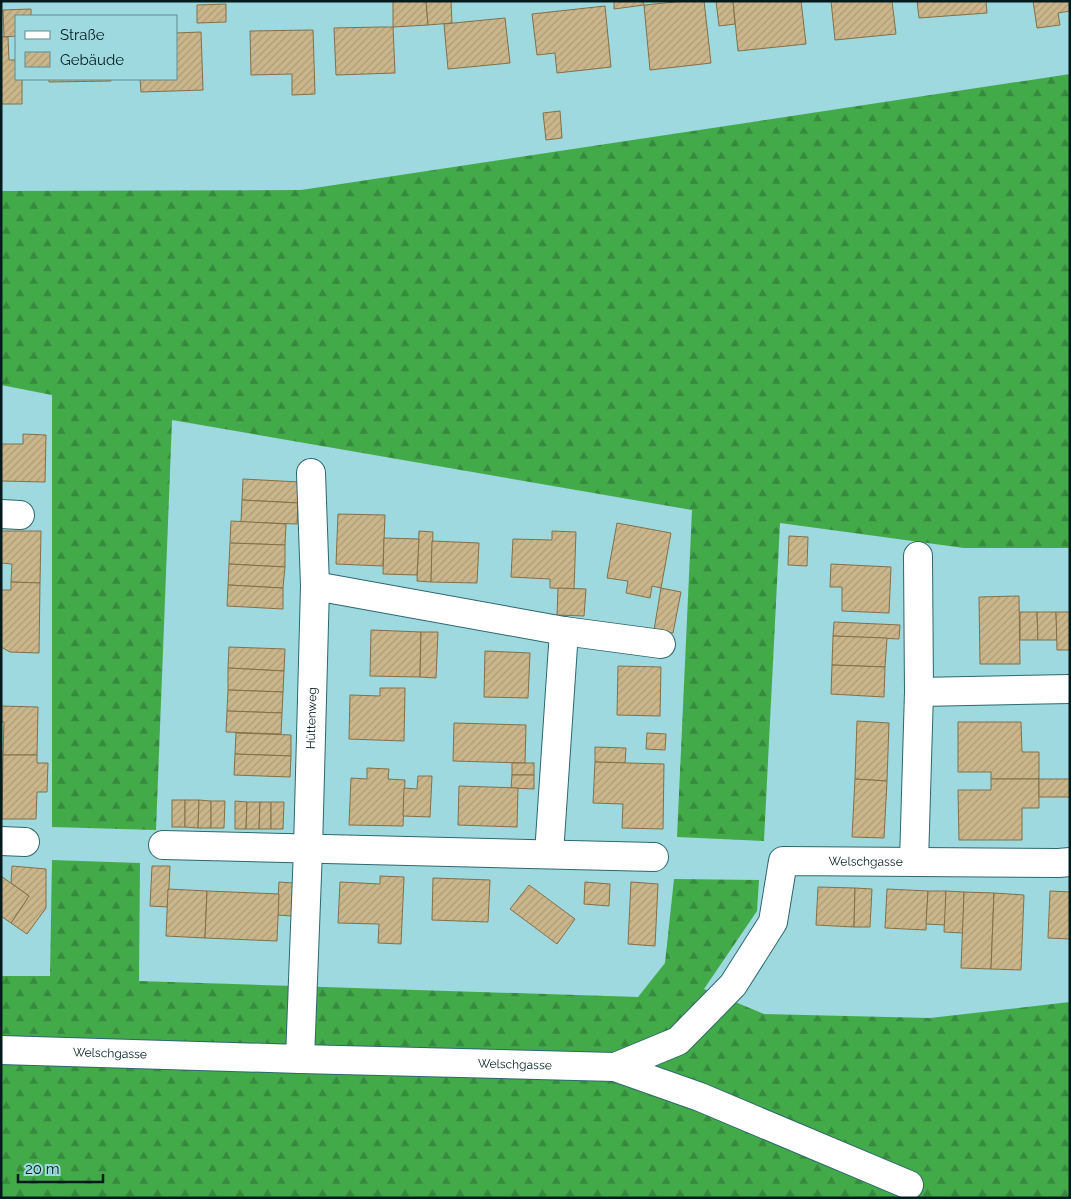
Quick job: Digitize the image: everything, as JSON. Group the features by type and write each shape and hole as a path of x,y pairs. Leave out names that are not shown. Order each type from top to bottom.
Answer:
{"street":[{"name":"Hüttenweg","path":"300,1060 308,848 314,586 311,473"},
{"name":"Welschgasse","path":"914,862 920,692 918,556"},
{"path":"314,586 564,631 661,644"},
{"path":"549,854 564,631"},
{"path":"920,692 1070,689"},
{"path":"163,845 654,857"},
{"name":"Welschgasse","path":"1,1050 300,1060 615,1067 678,1041 733,985 773,922 784,861 1070,862"},
{"path":"615,1067 700,1097 909,1186"}],"green space":[{"path":"1070,74 1070,548 964,548 780,523 764,841 677,837 692,510 172,420 156,830 52,827 52,395 1,385 1,191 301,190"},
{"path":"52,860 140,863 139,981 638,997 665,963 674,879 759,880 757,911 704,989 764,1014 930,1018 1070,1002 1070,1198 1,1198 1,976 50,976"}],"building":[{"path":"393,1 426,1 428,25 393,27"},
{"path":"426,1 451,1 452,23 428,25"},
{"path":"614,1 643,1 644,5 614,9"},
{"path":"704,1 711,63 650,70 644,5"},
{"path":"716,1 733,1 735,24 719,26"},
{"path":"733,1 801,1 806,44 738,51"},
{"path":"831,1 892,1 896,34 835,40"},
{"path":"917,1 986,1 987,13 919,18"},
{"path":"1033,1 1070,1 1070,11 1058,13 1060,25 1037,28"},
{"path":"226,4 226,22 197,23 197,5"},
{"path":"605,6 611,67 557,73 555,53 537,55 532,14"},
{"path":"31,9 31,15 15,15 15,36 4,37 3,10"},
{"path":"505,18 510,63 448,69 444,24"},
{"path":"393,27 395,73 336,75 334,28"},
{"path":"313,30 315,94 292,95 292,74 251,75 250,31"},
{"path":"201,32 203,90 141,92 140,80 178,80 178,33"},
{"path":"1,37 8,37 9,60 15,60 15,80 22,80 22,104 1,104"},
{"path":"49,80 111,80 111,81 49,82"},
{"path":"560,111 562,138 546,140 543,113"},
{"path":"23,434 46,435 45,482 1,481 1,444 23,444"},
{"path":"243,479 299,482 298,503 242,500"},
{"path":"242,500 298,503 297,524 241,522"},
{"path":"338,514 385,515 383,566 336,564"},
{"path":"231,521 286,524 285,545 230,543"},
{"path":"617,523 671,533 661,588 652,586 650,598 626,593 628,581 607,578"},
{"path":"1,531 41,531 40,583 11,582 12,564 1,563"},
{"path":"419,531 433,532 431,582 417,581"},
{"path":"552,531 576,532 574,589 550,588 550,579 511,577 513,539 552,540"},
{"path":"789,536 808,537 807,566 788,565"},
{"path":"384,538 419,539 417,575 383,574"},
{"path":"432,541 479,543 477,583 431,582"},
{"path":"230,543 285,545 285,567 229,564"},
{"path":"229,564 285,567 283,588 228,585"},
{"path":"831,564 891,567 889,613 842,611 842,587 830,587"},
{"path":"11,582 40,583 39,653 10,652 1,647 1,590 11,590"},
{"path":"228,585 283,588 283,609 227,606"},
{"path":"558,588 586,589 584,616 557,615"},
{"path":"661,588 681,592 673,633 654,630"},
{"path":"1019,596 1020,664 980,664 979,597"},
{"path":"1020,612 1037,612 1038,640 1020,640"},
{"path":"1037,612 1056,612 1057,640 1038,640"},
{"path":"1056,612 1070,612 1070,650 1057,650"},
{"path":"834,622 900,625 899,639 833,636"},
{"path":"371,630 421,632 420,677 370,676"},
{"path":"421,632 438,632 436,678 420,677"},
{"path":"833,636 887,638 885,667 832,665"},
{"path":"229,647 285,649 284,671 228,668"},
{"path":"485,651 530,653 528,698 484,697"},
{"path":"832,665 885,667 884,697 831,694"},
{"path":"618,666 661,667 660,716 617,715"},
{"path":"228,668 284,671 283,692 228,690"},
{"path":"380,688 405,688 404,741 349,739 350,695 380,696"},
{"path":"228,690 283,692 282,713 227,711"},
{"path":"1,706 38,707 37,755 3,755 4,722 1,721"},
{"path":"227,711 282,713 281,734 226,732"},
{"path":"857,721 889,723 887,781 855,779"},
{"path":"958,722 1021,722 1022,752 1039,752 1039,779 991,779 991,772 958,772"},
{"path":"454,723 526,725 525,763 453,761"},
{"path":"236,733 291,735 291,756 235,754"},
{"path":"647,733 666,734 665,750 646,749"},
{"path":"595,747 626,748 625,763 595,762"},
{"path":"235,754 291,756 290,777 234,775"},
{"path":"3,755 37,755 37,763 48,763 47,792 37,792 36,819 2,819"},
{"path":"595,762 664,764 663,829 622,828 623,804 593,803"},
{"path":"512,763 534,763 534,775 512,775"},
{"path":"367,768 389,769 388,779 405,780 403,826 349,825 351,778 367,779"},
{"path":"512,775 534,775 534,789 511,788"},
{"path":"418,776 432,776 430,817 403,816 404,788 417,789"},
{"path":"855,779 887,781 884,838 852,837"},
{"path":"991,779 1039,779 1039,808 1022,808 1022,840 959,840 958,790 991,790"},
{"path":"1039,779 1070,779 1070,797 1039,797"},
{"path":"459,786 518,788 517,827 458,825"},
{"path":"172,800 185,800 185,827 172,827"},
{"path":"185,800 199,800 198,828 185,827"},
{"path":"199,800 211,801 211,828 198,828"},
{"path":"211,801 225,801 224,828 211,828"},
{"path":"235,801 247,802 246,829 235,829"},
{"path":"247,802 260,802 259,829 246,829"},
{"path":"260,802 271,802 271,829 259,829"},
{"path":"271,802 284,802 283,829 271,829"},
{"path":"12,866 46,869 46,908 27,934 11,923 29,896 11,883"},
{"path":"152,866 170,866 168,907 150,906"},
{"path":"1,876 29,896 11,923 1,916"},
{"path":"380,876 404,877 401,944 378,943 379,924 338,923 340,882 380,884"},
{"path":"433,878 490,880 488,922 432,920"},
{"path":"279,882 293,883 292,916 277,915"},
{"path":"585,882 610,884 609,906 584,904"},
{"path":"631,882 658,884 655,946 628,944"},
{"path":"529,885 575,919 557,944 510,909"},
{"path":"818,887 855,888 854,927 816,925"},
{"path":"855,888 872,889 870,927 854,927"},
{"path":"168,889 207,891 205,938 166,936"},
{"path":"887,889 928,891 926,930 885,928"},
{"path":"207,891 279,894 277,941 205,938"},
{"path":"928,891 946,891 945,925 926,924"},
{"path":"946,891 964,892 963,933 944,932"},
{"path":"1050,891 1070,892 1070,939 1048,938"},
{"path":"964,892 994,893 991,969 961,968"},
{"path":"994,893 1024,895 1021,970 991,969"}]}
